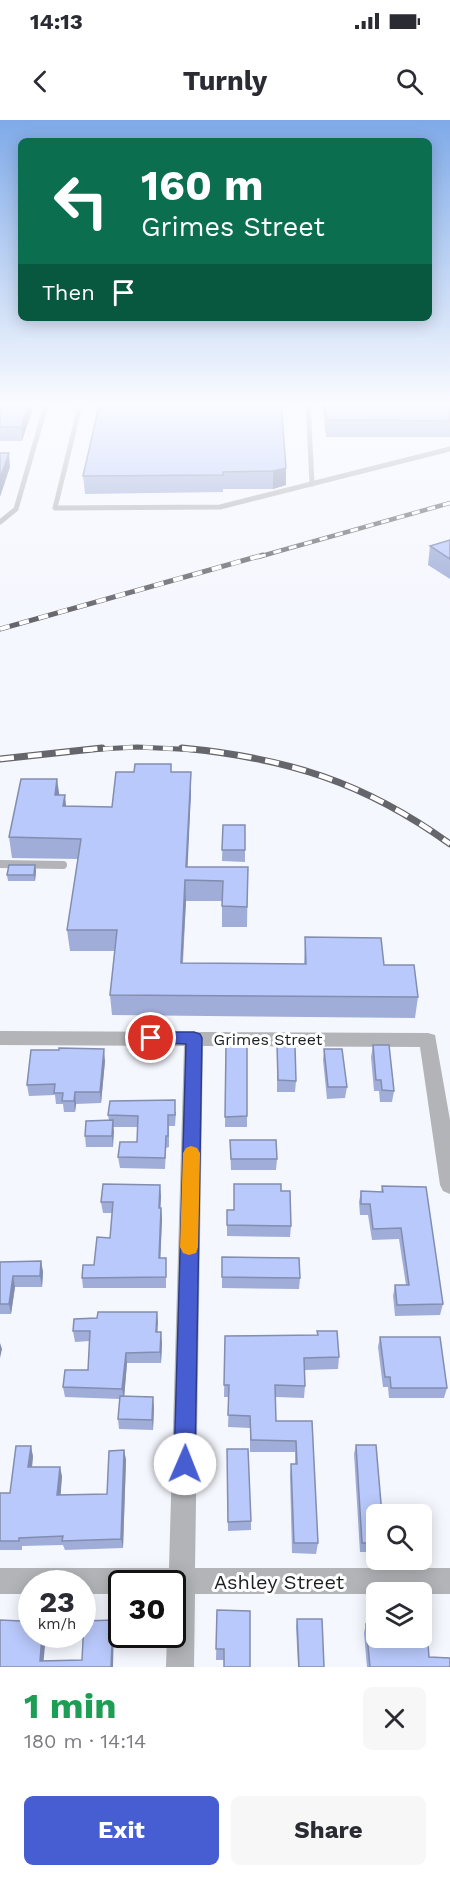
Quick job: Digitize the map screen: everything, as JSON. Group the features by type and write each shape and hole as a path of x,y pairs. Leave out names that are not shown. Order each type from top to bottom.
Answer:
{"street":[{"name":"Grimes Street","path":"0,1038 428,1040 450,1185"},
{"path":"182,1570 194,1038"},
{"name":"Ashley Street","path":"0,1581 108,1582"},
{"name":"Ashley Street","path":"186,1583 450,1581"},
{"path":"180,1648 180,1667"}],"lane":[{"path":"0,522 16,509 26,474"},
{"path":"63,474 55,508 220,507 351,474"},
{"path":"312,474 312,484"},
{"path":"0,864 63,865"}],"building":[{"path":"83,474 223,474 223,475 83,476"},
{"path":"450,540 450,559 430,546"},
{"path":"135,764 171,764 171,772 191,772 186,867 248,867 247,907 222,906 223,881 185,880 181,963 306,964 305,937 381,938 384,965 414,965 418,997 110,995 117,930 67,930 81,839 9,837 21,779 57,779 55,795 65,795 63,806 112,807 116,772 134,772"},
{"path":"223,825 245,825 245,850 222,850"},
{"path":"9,865 35,865 34,875 7,875"},
{"path":"277,1045 295,1046 296,1081 278,1080"},
{"path":"373,1045 389,1045 394,1091 382,1090 381,1080 376,1080"},
{"path":"226,1046 247,1046 247,1116 225,1117"},
{"path":"59,1048 104,1049 100,1092 75,1092 74,1101 62,1101 63,1093 54,1093 55,1084 27,1085 31,1050 59,1050"},
{"path":"324,1049 342,1049 347,1087 328,1087"},
{"path":"175,1100 175,1115 168,1115 165,1158 118,1157 120,1142 137,1142 138,1116 108,1115 110,1101"},
{"path":"113,1120 112,1136 85,1136 86,1121"},
{"path":"230,1140 276,1140 277,1159 231,1159"},
{"path":"103,1184 160,1185 159,1258 166,1258 166,1277 82,1278 83,1265 94,1265 97,1237 110,1238 113,1202 101,1202"},
{"path":"234,1184 281,1184 281,1191 290,1191 291,1226 227,1225 227,1210 234,1210"},
{"path":"382,1186 426,1187 443,1304 397,1305 395,1285 409,1285 401,1228 373,1229 370,1204 361,1204 361,1191 383,1192"},
{"path":"222,1257 299,1258 300,1278 222,1277"},
{"path":"41,1261 40,1276 13,1276 9,1304 0,1304 0,1262"},
{"path":"98,1312 157,1312 156,1332 161,1332 160,1352 126,1353 122,1389 63,1387 65,1370 88,1370 90,1331 73,1331 74,1319 97,1318"},
{"path":"317,1331 337,1331 339,1357 304,1358 305,1386 275,1385 276,1421 312,1421 318,1543 294,1543 291,1464 297,1464 296,1441 251,1440 250,1416 228,1415 229,1385 224,1385 225,1336 318,1335"},
{"path":"380,1337 440,1337 447,1388 391,1388 390,1377 385,1377"},
{"path":"120,1396 153,1397 152,1420 118,1419"},
{"path":"356,1445 376,1445 381,1504 366,1504 366,1543 362,1543"},
{"path":"16,1446 31,1446 28,1467 60,1467 57,1495 107,1494 109,1451 124,1450 121,1539 62,1541 63,1536 0,1541 0,1493 10,1493"},
{"path":"227,1449 248,1449 251,1521 228,1522"},
{"path":"217,1610 250,1611 250,1667 224,1667 224,1649 216,1649"},
{"path":"297,1619 322,1619 324,1667 299,1667"},
{"path":"0,1620 18,1621 18,1648 41,1648 40,1661 82,1660 83,1648 96,1648 96,1621 108,1620 108,1648 112,1648 111,1667 0,1667"},
{"path":"368,1648 428,1648 429,1657 450,1658 450,1667 370,1667"}],"railway":[{"path":"258,557 450,503"},
{"path":"0,629 263,555"},
{"path":"84,750 137,747 199,750"},
{"path":"84,750 102,748"},
{"path":"182,748 256,758 323,776 387,804 450,844"},
{"path":"0,759 84,750"}],"slow traffic":[{"path":"189,1247 191,1153"}],"route":[{"path":"151,1038 194,1038 185,1464"}]}
